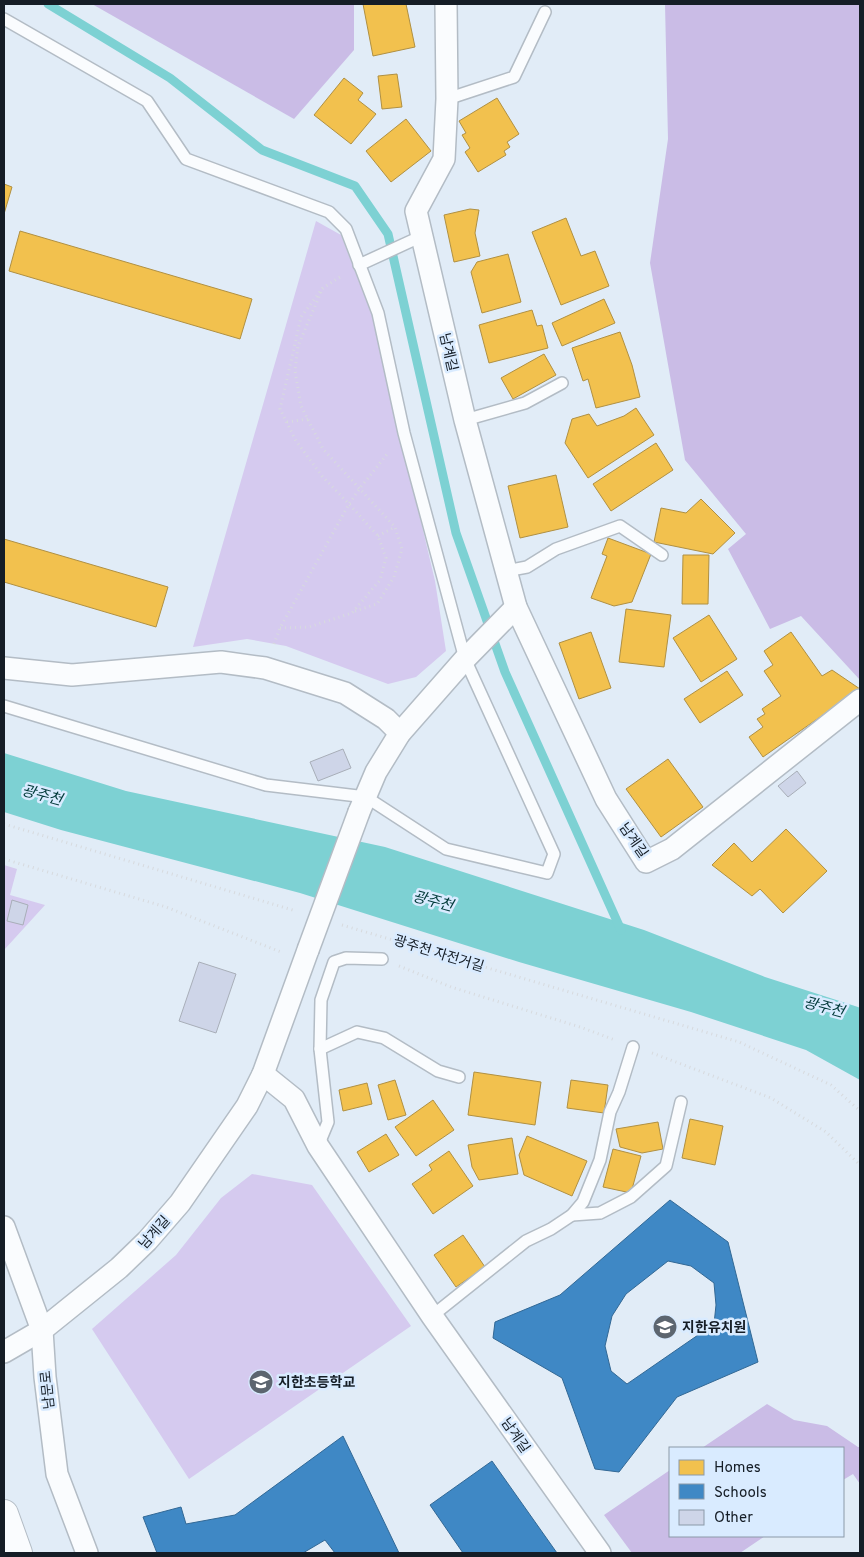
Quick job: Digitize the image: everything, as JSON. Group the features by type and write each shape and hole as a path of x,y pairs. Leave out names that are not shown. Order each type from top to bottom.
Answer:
{"main road":[{"path":"4,1514 18,1553"}],"street":[{"name":"남계길","path":"446,4 448,99 444,159 416,211 413,240 506,571 511,612 606,799 646,862 672,849 860,700"},
{"name":"남계길","path":"4,1352 42,1330 119,1268 147,1241 185,1195 247,1106 263,1074 376,772 400,733 471,652 511,612"},
{"path":"4,668 72,675 221,662 265,668 345,693 386,719 400,733"},
{"name":"남계길","path":"263,1074 294,1099 318,1146 432,1316 600,1553"},
{"name":"남문로","path":"4,1228 42,1330 45,1377 57,1474 86,1553"}],"lane":[{"path":"448,99 514,77 545,12"},
{"path":"4,19 147,100 186,159 329,212 346,229 362,263 378,313 404,433 471,652 554,854 547,873 446,849 363,804 266,785 4,706"},
{"path":"362,263 413,240"},
{"path":"464,420 525,402 562,383"},
{"path":"506,571 527,568 556,549 620,526 662,555"},
{"path":"318,1146 328,1122 320,1048 321,1000 334,962 346,958 382,959"},
{"path":"320,1048 358,1032 384,1038 438,1071 459,1077"},
{"path":"432,1316 526,1241 551,1229 572,1215 583,1202 592,1184 600,1160 610,1112 619,1092 633,1047"},
{"path":"572,1215 600,1213 631,1197 666,1166 681,1102"}],"path":[{"path":"352,613 380,580 386,558 378,536 322,476 296,441 280,409 301,317 323,288 362,263"},
{"path":"280,628 309,627 377,604 394,577 402,549 395,527 323,449 301,406 295,371 298,346 323,288"},
{"path":"287,422 308,420"},
{"path":"265,668 280,628 349,504 404,433"},
{"path":"378,536 395,527"},
{"path":"4,824 300,912"},
{"path":"4,859 166,907 280,952 305,959"},
{"name":"광주천 자전거길","path":"338,923 739,1042 832,1085 860,1111"}],"shaded area":[{"path":"92,4 354,4 354,50 294,119"},
{"path":"665,4 860,4 860,680 801,616 770,629 728,549 746,534 685,460 650,263 668,139"},
{"path":"316,221 341,235 373,318 435,581 446,651 416,677 388,684 286,646 247,639 193,647"},
{"path":"4,865 17,869 10,895 45,905 4,950"},
{"path":"252,1174 312,1185 411,1326 189,1479 92,1329 176,1255 221,1198"},
{"path":"767,1404 794,1420 827,1426 860,1447 860,1484 853,1474 844,1479 844,1447 703,1447"},
{"path":"669,1471 669,1537 764,1537 740,1553 632,1553 604,1515"}],"water":[{"name":"광주천","path":"4,753 126,791 385,847 644,930 765,977 858,1007 860,1008 860,1080 806,1050 691,1012 519,962 300,893 61,830 4,812"}],"building: Homes":[{"path":"363,4 406,4 415,47 373,56"},
{"path":"397,74 402,107 382,109 378,76"},
{"path":"344,78 363,93 358,100 376,114 351,144 314,115"},
{"path":"497,98 519,134 507,142 510,147 504,151 506,155 478,172 465,152 470,148 462,135 466,133 459,121"},
{"path":"406,119 431,151 391,182 366,151"},
{"path":"4,184 12,187 4,214"},
{"path":"470,209 479,210 475,233 480,256 454,262 444,215"},
{"path":"566,218 581,256 595,251 609,286 561,305 532,232"},
{"path":"20,231 252,299 240,339 9,271"},
{"path":"508,254 521,302 482,313 471,272 477,262"},
{"path":"604,299 615,323 562,346 552,323"},
{"path":"532,310 537,326 542,325 548,348 489,363 479,325"},
{"path":"620,332 632,365 640,397 596,408 588,379 583,381 572,348"},
{"path":"544,354 556,375 513,399 501,378"},
{"path":"636,408 654,435 588,478 565,443 572,419 589,414 597,426 624,416"},
{"path":"656,443 673,470 611,511 593,484"},
{"path":"556,475 568,527 520,538 508,486"},
{"path":"701,499 735,533 713,554 654,542 661,508 686,513"},
{"path":"608,538 651,554 632,602 614,606 591,598 607,556 602,554"},
{"path":"4,539 168,587 156,627 4,582"},
{"path":"683,555 709,555 708,604 682,604"},
{"path":"626,609 671,615 664,667 619,662"},
{"path":"709,615 737,659 701,682 673,638"},
{"path":"591,632 611,688 579,699 559,643"},
{"path":"791,632 822,676 832,670 860,689 763,757 749,737 763,727 757,719 765,714 762,709 781,696 764,671 773,665 764,651"},
{"path":"727,671 743,695 700,723 684,699"},
{"path":"668,759 703,807 661,837 626,789"},
{"path":"786,829 827,871 783,913 760,889 752,896 712,865 734,843 752,862"},
{"path":"474,1072 541,1082 535,1125 468,1115"},
{"path":"395,1080 406,1115 388,1120 378,1085"},
{"path":"571,1080 608,1085 604,1113 567,1108"},
{"path":"367,1083 372,1104 343,1111 339,1090"},
{"path":"433,1100 454,1130 416,1156 395,1127"},
{"path":"690,1119 723,1126 715,1165 682,1158"},
{"path":"658,1122 663,1149 642,1153 620,1147 616,1129"},
{"path":"386,1134 399,1155 369,1172 357,1152"},
{"path":"527,1136 587,1161 572,1196 524,1175 519,1155"},
{"path":"512,1138 518,1174 479,1180 472,1167 468,1145"},
{"path":"613,1149 641,1156 631,1193 603,1187"},
{"path":"449,1151 473,1186 433,1214 412,1184 432,1170 429,1165"},
{"path":"463,1235 485,1267 456,1287 434,1255"}],"building: Schools":[{"path":"670,1200 728,1242 758,1362 677,1397 619,1472 595,1469 562,1378 493,1338 495,1322 560,1295","holes":["668,1261 691,1266 714,1283 716,1305 714,1324 627,1384 611,1371 605,1346 612,1316 626,1294"]},
{"path":"343,1436 399,1553 335,1553 325,1540 303,1553 157,1553 143,1517 181,1507 186,1524 235,1515"},
{"path":"492,1461 557,1553 463,1553 430,1505"}],"building: Other":[{"path":"343,749 351,768 318,781 310,762"},
{"path":"797,771 806,783 788,797 778,786"},
{"path":"12,900 28,905 23,925 7,921"},
{"path":"199,962 236,974 216,1033 179,1021"}],"waterway":[{"path":"48,4 170,78 262,150 355,186 388,234 456,533 505,672 621,930"}],"place":[{"name":"지한유치원","path":"665,1327"},
{"name":"지한초등학교","path":"261,1382"}]}
